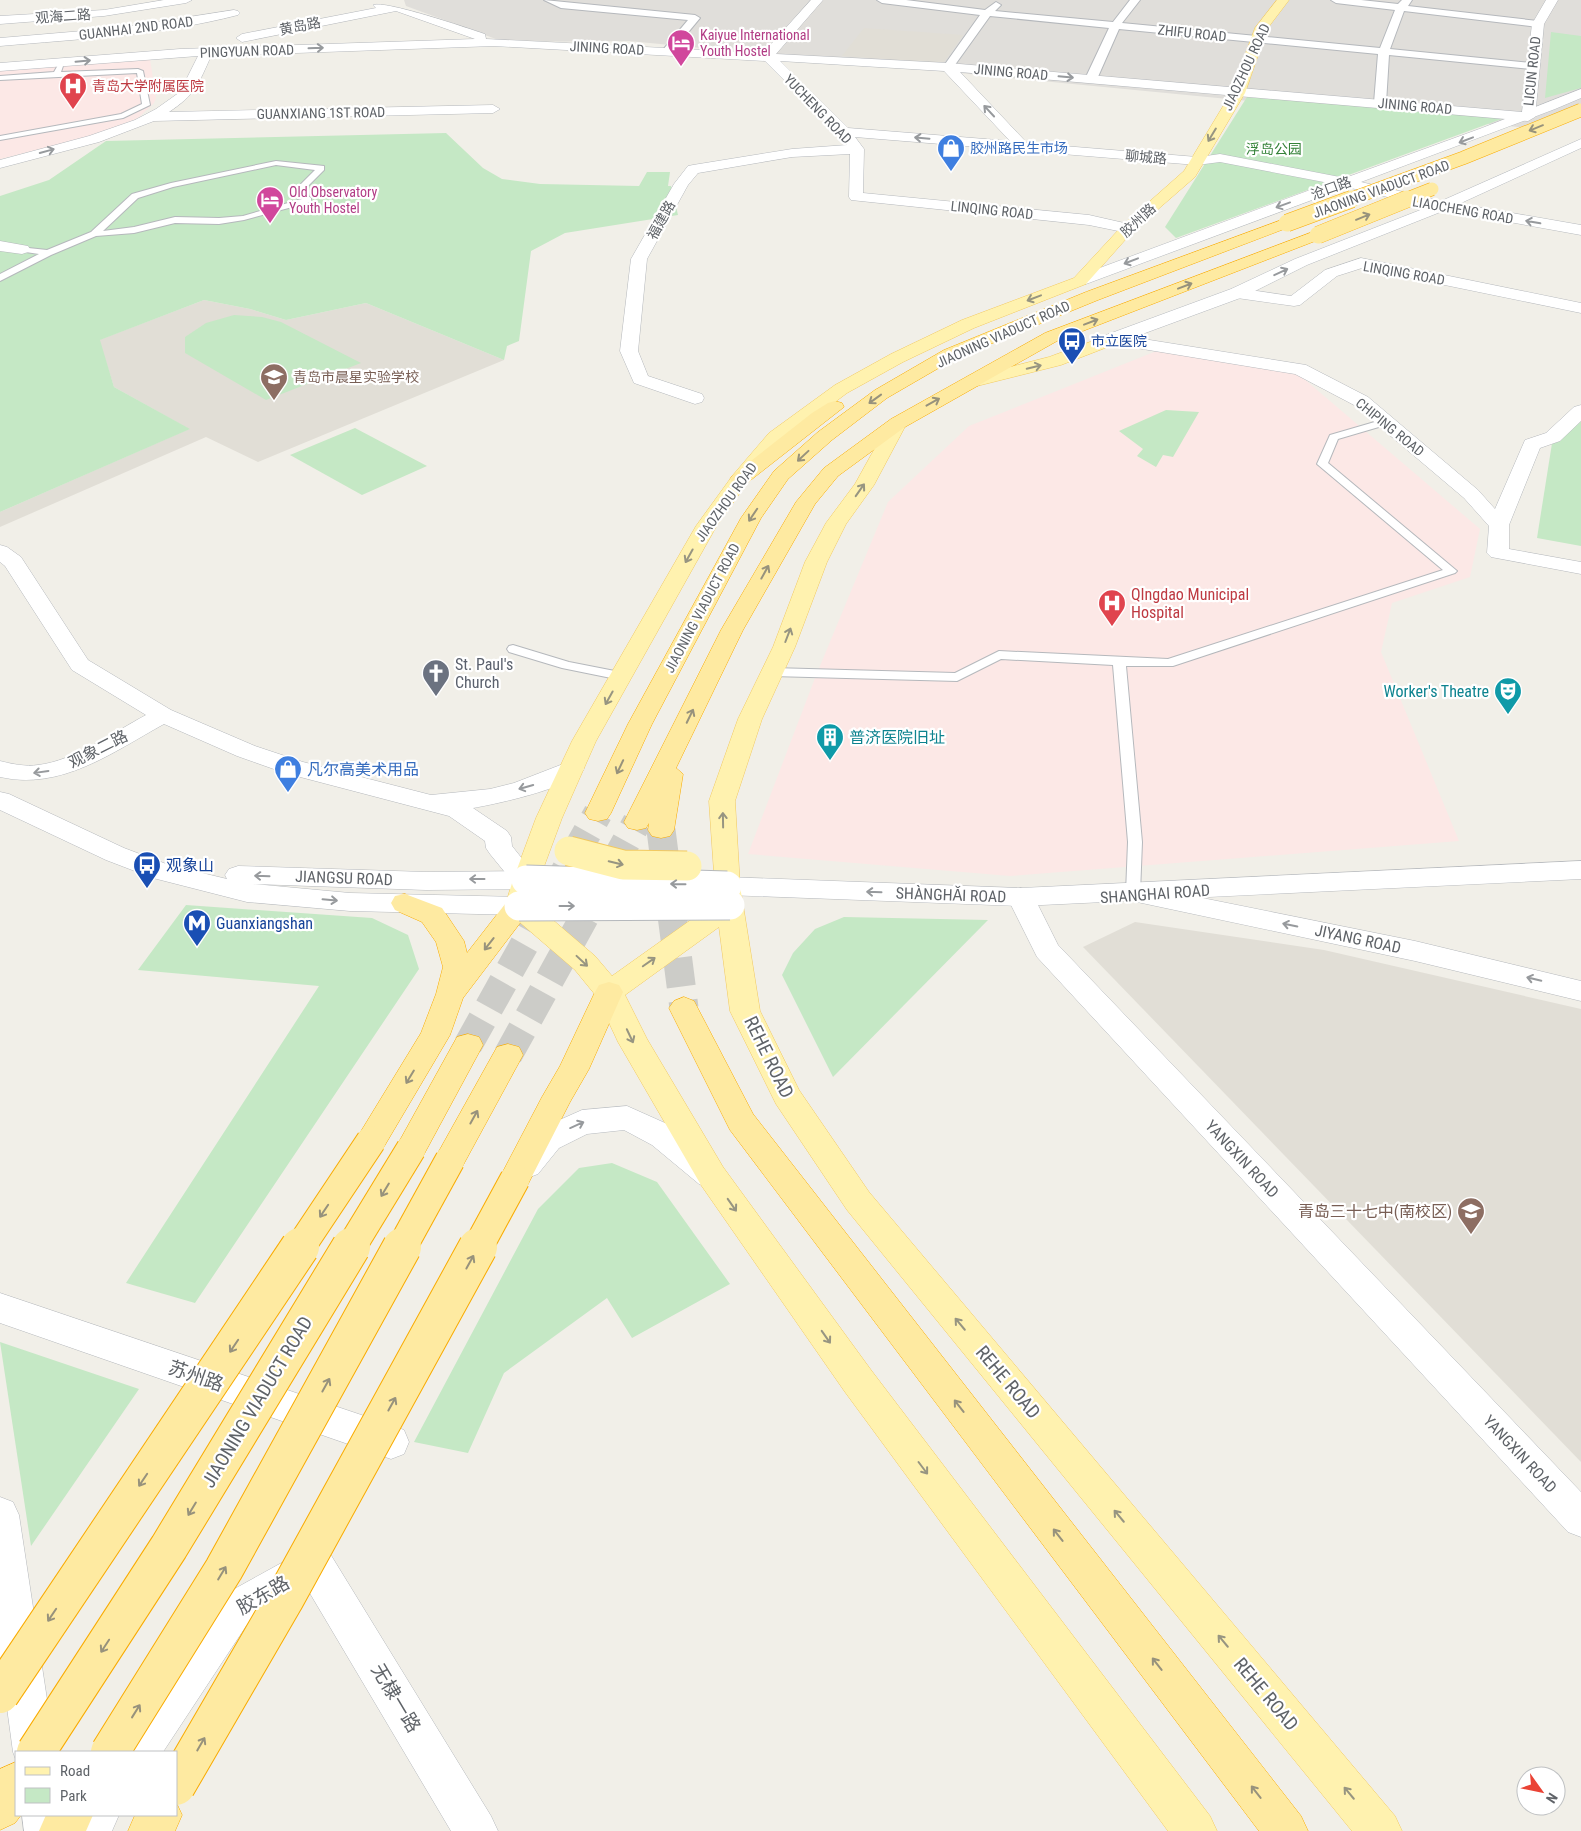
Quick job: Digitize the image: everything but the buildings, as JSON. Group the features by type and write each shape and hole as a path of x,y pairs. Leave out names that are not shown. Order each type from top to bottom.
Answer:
{"highway":[{"name":"JIAONING VIADUCT ROAD","path":"598,813 640,724 746,527 781,476 825,436 881,394 950,354 1086,288 1287,223 1463,158 1581,110"},
{"path":"1538,147 1581,129"},
{"name":"JIAONING VIADUCT ROAD","path":"637,822 732,630 806,502 831,472 898,423 1051,338 1448,183"},
{"path":"661,830 674,748"},
{"path":"450,995 522,893"},
{"path":"0,1694 371,1141 436,1035 450,995 457,967 450,941 432,915 405,903"},
{"path":"178,1783 284,1600 515,1179 557,1097 574,1069 610,992"},
{"path":"684,1008 741,1122 1286,1831"},
{"name":"JIAONING VIADUCT ROAD","path":"36,1751 169,1547 411,1149 468,1045"},
{"path":"111,1751 224,1569 508,1055"},
{"path":"0,1808 15,1785"},
{"path":"61,1831 70,1816"},
{"path":"150,1831 159,1816"}],"main road":[{"name":"JIAOZHOU ROAD","path":"1197,161 1238,93 1261,28 1283,0"},
{"name":"JIAOZHOU ROAD","path":"1267,56 1283,26"},
{"name":"JIAOZHOU ROAD","path":"1255,98 1260,79"},
{"path":"1217,162 1229,143"},
{"name":"胶州路","path":"1086,288 1128,228 1190,174 1197,161"},
{"name":"JIAOZHOU ROAD","path":"522,893 549,818 584,741 706,526 740,479 776,437 841,389 897,358 968,324 1086,288"},
{"path":"969,383 1055,362 1112,340"},
{"path":"610,992 729,895 723,845 722,801 750,719 784,647 816,562 836,523 864,486 898,423"},
{"path":"549,818 553,838 569,851 623,865 687,866 707,858 723,845"},
{"path":"522,893 610,992 633,1042 712,1176 858,1381 1195,1831"},
{"name":"REHE ROAD","path":"729,895 739,980 746,1011 787,1096 858,1201 1380,1831"}],"street":[{"name":"观海二路","path":"0,20 104,12 186,0"},
{"path":"548,0 561,5 695,18 668,51"},
{"path":"767,56 817,0"},
{"name":"ZHIFU ROAD","path":"882,0 1115,26 1532,66"},
{"path":"1001,0 987,13 948,67 1022,146"},
{"path":"1092,79 1115,26 1135,0"},
{"path":"1336,0 1404,4 1538,24"},
{"name":"LICUN ROAD","path":"1528,117 1538,24 1552,0"},
{"path":"362,3 397,3 494,42"},
{"name":"黄岛路","path":"206,52 229,41 397,3"},
{"path":"1380,103 1384,51 1404,4"},
{"name":"GUANHAI 2ND ROAD","path":"0,42 178,25 234,13 217,6"},
{"path":"178,25 205,45 206,52"},
{"name":"JINING ROAD","path":"494,42 948,67 1238,93 1255,98 1380,103 1528,117"},
{"name":"PINGYUAN ROAD","path":"0,67 59,68 206,52 494,42"},
{"name":"GUANXIANG 1ST ROAD","path":"0,164 116,132 148,118 181,98 193,80 206,52"},
{"name":"YUCHENG ROAD","path":"767,56 844,132 857,149 856,197"},
{"name":"沧口路","path":"1086,288 1330,188 1528,117 1581,93"},
{"name":"GUANXIANG 1ST ROAD","path":"148,118 493,109"},
{"name":"聊城路","path":"844,132 1197,161"},
{"path":"1112,340 1237,293 1301,262 1443,206 1581,144"},
{"name":"福建路","path":"695,398 640,379 629,351 639,259 680,184 693,169 792,153 857,149"},
{"name":"LIAOCHENG ROAD","path":"1197,161 1217,162 1330,188 1581,230"},
{"path":"1217,162 1346,182 1443,206"},
{"name":"LINQING ROAD","path":"856,197 1089,220 1128,228"},
{"path":"0,246 22,249"},
{"name":"LINQING ROAD","path":"1237,293 1294,302 1331,273 1361,263 1581,308"},
{"name":"CHIPING ROAD","path":"1112,340 1300,369 1361,401 1471,494 1499,525"},
{"path":"1581,411 1553,436 1532,444 1499,525 1498,553 1581,568"},
{"path":"0,550 13,562 80,665 163,715 246,751 294,768 458,810 498,837 500,848 522,893"},
{"name":"观象二路","path":"0,769 14,772 39,773 67,766 163,715"},
{"path":"420,800 456,802 499,795 544,782 572,770"},
{"name":"JIANGSU ROAD","path":"0,800 115,854 162,872 247,893 350,902 405,903 522,893"},
{"name":"SHANGHAI ROAD","path":"522,893 729,895 984,912 1024,902 1133,893 1581,870"},
{"name":"JIANGSU ROAD","path":"162,872 426,881 522,893"},
{"name":"JIYANG ROAD","path":"1133,893 1415,951 1581,991"},
{"name":"YANGXIN ROAD","path":"1024,902 1046,950 1581,1519"},
{"path":"515,1179 548,1139 582,1122 627,1118 663,1136 712,1176"},
{"name":"苏州路","path":"0,1308 391,1442"},
{"name":"胶东路","path":"139,1751 232,1612 315,1565 391,1442"},
{"path":"0,1515 35,1751"},
{"name":"无棣一路","path":"315,1565 476,1831"},
{"path":"44,1816 46,1831"},
{"path":"86,1831 96,1816"}],"lane":[{"path":"0,78 59,68 138,71 141,72 146,105 123,116 0,138"},
{"path":"0,278 48,253 94,234 134,230 175,220 219,221 244,218 285,208 308,200 297,192 322,168 276,163 144,193 135,196 94,234"},
{"path":"22,249 48,253"},
{"path":"772,672 957,677 999,656 1169,663 1451,571 1322,464 1334,437 1385,422"},
{"path":"513,649 582,670 621,676"},
{"path":"1119,662 1135,842 1133,893"}],"shaded area":[{"path":"404,0 1581,0 1581,104 1528,128 629,41 504,42 406,6"},
{"path":"864,28 963,35 943,63 842,56"},
{"name":"青岛大学附属医院","path":"150,59 156,98 154,103 138,118 98,135 0,159 0,71"},
{"name":"青岛市晨星实验学校","path":"204,300 250,309 286,320 366,303 504,360 258,462 206,437 0,527 0,512 189,429 114,387 99,340"},
{"name":"QIngdao Municipal Hospital","path":"1164,348 1296,372 1480,529 1470,577 1392,603 1381,652 1459,841 1010,876 748,854 815,678 888,502 969,426"},
{"name":"青岛三十七中(南校区)","path":"1135,922 1324,950 1581,1009 1581,1462 1083,947"}],"green space":[{"path":"1551,32 1581,36 1581,88 1545,98"},
{"name":"浮岛公园","path":"1247,97 1507,117 1176,238 1165,227"},
{"path":"446,133 483,168 502,179 540,184 639,186 647,172 670,172 668,186 671,186 678,215 565,233 531,251 519,341 507,346 504,360 366,303 286,320 250,309 204,300 100,340 114,387 190,429 0,512 0,196 49,180 106,141"},
{"path":"234,315 262,317 281,322 361,363 266,400 185,353 185,337 206,323"},
{"path":"1166,410 1199,412 1173,457 1163,455 1156,467 1137,456 1143,449 1119,431"},
{"path":"1581,411 1581,546 1537,538 1553,437"},
{"path":"355,428 427,466 362,495 290,455"},
{"path":"186,905 372,918 408,935 419,969 195,1303 126,1283 319,986 138,970"},
{"path":"844,917 988,920 833,1077 782,975 793,953 815,929"},
{"path":"612,1163 657,1182 730,1284 632,1338 607,1298 504,1373 468,1453 414,1442 538,1209 579,1168"},
{"path":"0,1342 139,1389 31,1546"}],"tunnel":[{"path":"468,1045 598,813"},
{"path":"508,1055 637,822"},
{"path":"661,830 684,1008"}],"place":[{"name":"Kaiyue International Youth Hostel","path":"681,67"},
{"name":"青岛大学附属医院","path":"73,110"},
{"name":"胶州路民生市场","path":"951,172"},
{"name":"Old Observatory Youth Hostel","path":"270,224"},
{"name":"市立医院","path":"1072,365"},
{"name":"青岛市晨星实验学校","path":"274,401"},
{"name":"QIngdao Municipal Hospital","path":"1112,627"},
{"name":"St. Paul's Church","path":"436,697"},
{"name":"Worker's Theatre","path":"1508,715"},
{"name":"普济医院旧址","path":"830,761"},
{"name":"凡尔高美术用品","path":"288,793"},
{"name":"观象山","path":"147,889"},
{"name":"Guanxiangshan","path":"197,947"},
{"name":"青岛三十七中(南校区)","path":"1471,1235"}]}
